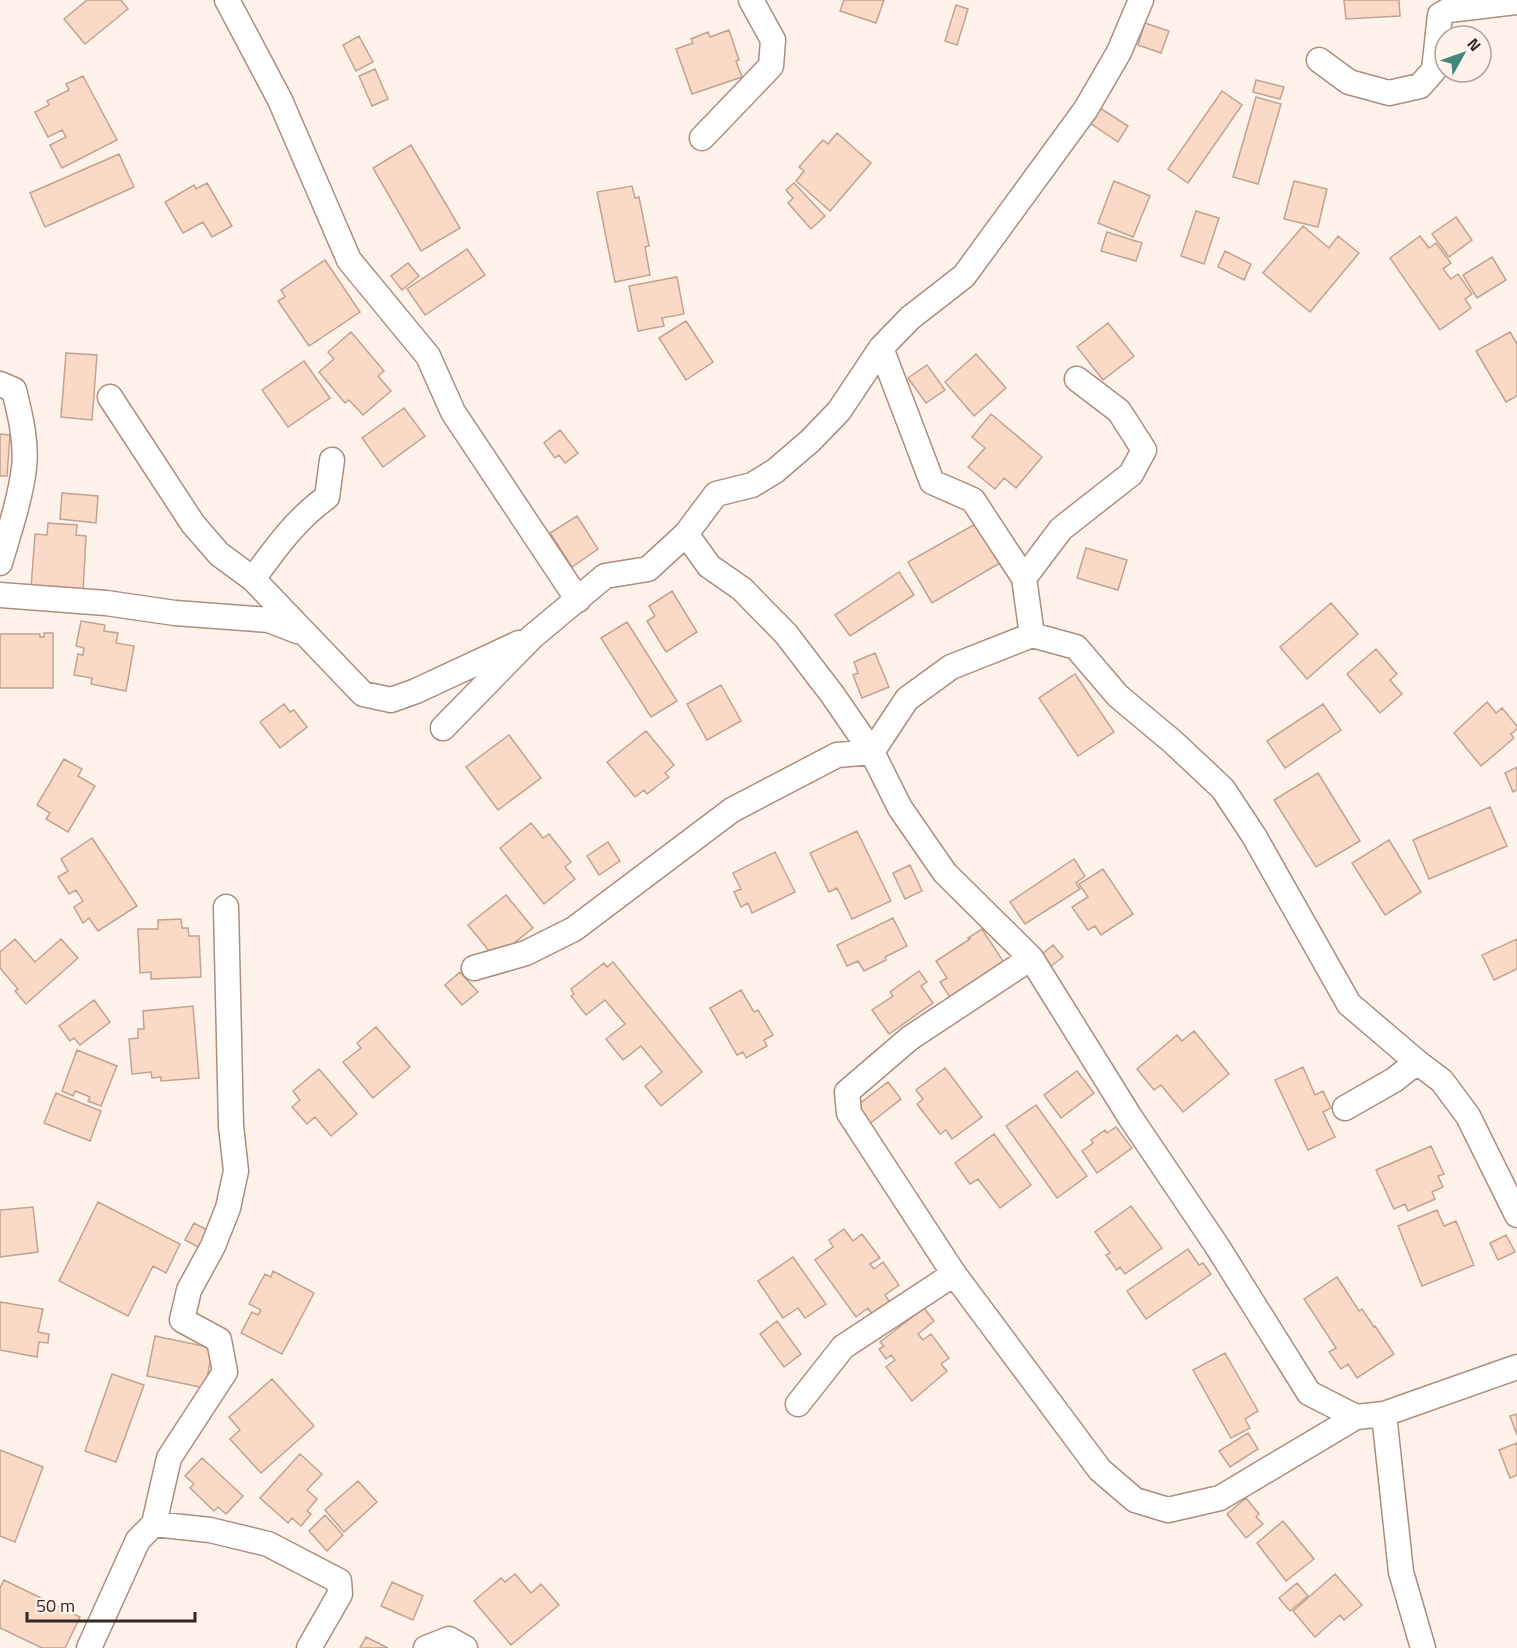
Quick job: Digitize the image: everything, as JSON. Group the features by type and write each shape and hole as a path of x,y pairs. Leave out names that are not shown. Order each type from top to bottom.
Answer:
{"street":[{"path":"227,0 280,100 350,260 428,356 453,412 578,600"},
{"path":"702,138 771,66 773,40 751,0"},
{"path":"444,728 532,637 605,576 648,569 686,534 716,494 752,485 775,471 810,441 839,411 881,348 910,318 964,276 999,230 1086,110 1119,52 1141,0"},
{"path":"1319,60 1349,82 1389,93 1420,86 1434,70 1440,15 1449,10 1517,2"},
{"path":"881,348 932,483 973,500 1024,578 1032,634"},
{"path":"1024,578 1061,529 1131,474 1144,450 1119,411 1077,379"},
{"path":"0,384 14,390 22,422 25,466 14,517 0,563"},
{"path":"110,397 193,524 219,554 253,579 363,694 391,700 416,691 532,637"},
{"path":"253,579 287,533 311,508 327,497 332,460"},
{"path":"686,534 709,566 742,589 786,634 832,694 872,752 900,808 945,873 1031,958 1130,1118 1217,1246 1309,1393 1356,1417"},
{"path":"0,595 106,603 175,613 269,620 305,634"},
{"path":"872,752 907,699 951,668 1032,634 1076,647 1118,696 1173,742 1222,789 1254,836 1349,1004 1442,1081 1468,1116 1517,1215"},
{"path":"474,968 526,953 574,929 732,810 837,755 872,752"},
{"path":"89,1648 138,1540 154,1524 169,1458 225,1372 219,1340 182,1320 189,1290 213,1246 228,1208 237,1171 231,1126 226,907"},
{"path":"1031,958 910,1038 847,1092 849,1113 954,1274 1100,1470 1135,1500 1167,1510 1220,1498 1356,1417 1384,1414 1517,1367"},
{"path":"1345,1108 1394,1080 1418,1062"},
{"path":"798,1404 843,1347 954,1274"},
{"path":"1384,1414 1401,1572 1423,1648"},
{"path":"154,1524 210,1530 268,1544 339,1581 340,1594 309,1648"},
{"path":"426,1648 449,1639 465,1648"}],"building":[{"path":"87,0 121,0 128,9 85,44 64,19"},
{"path":"844,0 884,0 876,23 840,11"},
{"path":"1344,0 1399,0 1400,16 1346,19"},
{"path":"956,5 968,9 957,45 945,41"},
{"path":"1145,23 1169,31 1161,53 1138,45"},
{"path":"729,30 742,77 692,94 676,49 693,43 691,39 708,32 710,37"},
{"path":"359,36 373,62 356,71 343,45"},
{"path":"375,69 388,99 372,106 359,76"},
{"path":"83,76 117,140 62,168 50,145 66,137 62,130 48,137 35,112 49,105 47,101 69,90 66,84"},
{"path":"1256,80 1284,87 1280,99 1253,92"},
{"path":"1222,91 1242,105 1188,183 1168,169"},
{"path":"1256,97 1281,104 1258,184 1233,177"},
{"path":"1100,108 1128,126 1118,142 1090,123"},
{"path":"837,133 871,163 830,211 796,181 804,171 799,167 823,140 828,144"},
{"path":"411,145 460,228 421,251 373,168"},
{"path":"119,154 134,187 45,227 30,193"},
{"path":"1114,181 1150,196 1133,237 1098,223"},
{"path":"1294,181 1327,189 1318,227 1284,219"},
{"path":"207,183 232,226 212,237 203,222 183,233 165,202 194,185 196,189"},
{"path":"794,183 825,216 811,229 788,203 793,198 786,190"},
{"path":"632,186 635,198 639,197 649,246 645,247 650,275 615,282 597,192"},
{"path":"1196,211 1219,218 1204,264 1181,256"},
{"path":"1456,217 1472,240 1449,257 1432,234"},
{"path":"1303,226 1329,248 1338,236 1359,253 1310,312 1263,273"},
{"path":"1107,232 1142,243 1136,261 1101,251"},
{"path":"1420,236 1429,248 1436,243 1451,263 1443,269 1451,279 1458,274 1472,294 1465,299 1471,308 1440,330 1390,258"},
{"path":"467,249 485,275 425,315 407,289"},
{"path":"1225,251 1251,264 1244,280 1218,267"},
{"path":"1492,257 1506,280 1477,298 1463,275"},
{"path":"325,260 360,312 309,346 278,301 285,297 281,290"},
{"path":"408,263 419,276 402,290 391,276"},
{"path":"677,277 684,314 662,318 664,326 638,331 629,286"},
{"path":"686,321 713,362 686,380 659,338"},
{"path":"1108,323 1134,356 1103,380 1077,347"},
{"path":"351,332 384,371 378,376 391,391 363,415 349,400 345,403 319,372 334,359 328,352"},
{"path":"1510,332 1517,344 1517,396 1506,402 1476,351"},
{"path":"66,353 97,355 92,420 61,417"},
{"path":"976,354 1006,388 974,416 945,382"},
{"path":"304,361 330,398 288,427 262,390"},
{"path":"927,365 945,390 926,403 908,378"},
{"path":"404,408 425,436 383,467 362,438"},
{"path":"991,414 1042,457 1016,488 1004,478 995,489 968,467 985,448 972,437"},
{"path":"560,430 578,453 565,463 559,455 555,458 544,443"},
{"path":"0,434 10,435 7,476 0,476"},
{"path":"62,493 98,496 96,523 60,519"},
{"path":"577,516 598,549 572,567 550,533"},
{"path":"48,523 77,525 76,535 86,536 83,592 31,588 35,534 47,535"},
{"path":"977,523 1000,563 932,603 908,562"},
{"path":"1086,548 1127,560 1118,590 1077,578"},
{"path":"899,572 914,595 850,636 835,615"},
{"path":"672,591 697,632 666,652 647,621 655,616 649,606"},
{"path":"1331,603 1358,634 1307,679 1280,647"},
{"path":"81,621 105,625 104,631 118,633 116,643 134,646 126,691 91,684 92,678 74,675 78,654 83,655 84,648 76,646"},
{"path":"627,622 677,701 651,717 601,638"},
{"path":"44,633 53,633 53,688 0,688 0,634 40,634 40,637 44,637"},
{"path":"1376,649 1397,674 1390,680 1402,694 1380,713 1347,674"},
{"path":"875,653 889,687 862,698 853,675 858,673 854,662"},
{"path":"1075,674 1114,732 1078,756 1039,698"},
{"path":"721,685 741,721 707,740 687,704"},
{"path":"1487,702 1496,713 1502,708 1517,729 1511,734 1514,738 1481,766 1454,733"},
{"path":"284,704 290,712 294,710 307,727 280,748 260,722"},
{"path":"1323,704 1341,730 1285,768 1267,741"},
{"path":"646,731 674,765 665,773 669,777 647,794 644,790 635,797 607,762"},
{"path":"509,735 541,778 498,810 466,767"},
{"path":"64,759 82,769 78,776 95,786 68,832 46,819 50,813 37,805"},
{"path":"1517,767 1517,790 1513,792 1505,773"},
{"path":"1318,773 1360,841 1316,867 1274,800"},
{"path":"1490,807 1507,846 1429,879 1413,840"},
{"path":"531,823 543,838 549,834 571,862 565,867 575,879 544,904 500,848"},
{"path":"857,831 891,901 852,919 837,888 829,892 810,853"},
{"path":"92,838 137,906 98,931 89,918 83,923 74,907 83,901 76,890 69,894 58,877 68,871 61,859"},
{"path":"1389,840 1421,892 1385,915 1352,863"},
{"path":"608,842 620,861 599,875 587,856"},
{"path":"775,852 795,892 752,913 748,903 741,907 734,892 741,889 733,873"},
{"path":"1074,859 1085,876 1076,883 1080,889 1025,924 1010,902"},
{"path":"910,865 922,891 905,899 893,873"},
{"path":"1103,869 1133,914 1101,935 1095,926 1088,930 1072,907 1088,897 1079,884"},
{"path":"506,895 533,928 495,958 468,925"},
{"path":"893,918 907,946 864,971 858,961 847,966 837,945"},
{"path":"181,919 182,928 188,928 189,936 199,936 201,977 151,979 151,972 140,973 138,929 158,929 158,920"},
{"path":"982,929 1003,961 950,997 940,982 947,978 936,961"},
{"path":"15,939 35,962 61,939 78,958 26,1004 15,991 18,989 0,968 0,952"},
{"path":"1517,939 1517,969 1494,980 1482,955"},
{"path":"1053,945 1063,957 1050,967 1041,955"},
{"path":"613,962 702,1072 661,1106 645,1086 662,1072 641,1046 623,1060 606,1039 625,1024 605,1000 586,1015 571,996 574,994 571,989 604,963 607,967"},
{"path":"919,971 927,982 921,986 933,1003 889,1034 872,1010 893,996 890,992"},
{"path":"460,972 478,992 462,1005 445,985"},
{"path":"741,990 754,1012 758,1010 773,1035 764,1040 767,1046 746,1058 743,1052 737,1055 710,1008"},
{"path":"94,1000 110,1022 80,1045 74,1038 70,1041 59,1026"},
{"path":"193,1006 199,1078 161,1081 161,1077 152,1078 151,1072 132,1074 129,1039 138,1038 138,1029 144,1029 143,1011"},
{"path":"376,1027 410,1067 373,1098 343,1062 361,1048 357,1043"},
{"path":"1194,1031 1229,1074 1183,1112 1161,1085 1154,1090 1137,1069 1177,1035 1182,1041"},
{"path":"77,1050 117,1066 101,1106 88,1101 90,1097 75,1091 73,1096 62,1091"},
{"path":"1303,1067 1315,1095 1323,1091 1331,1108 1323,1112 1335,1137 1308,1150 1275,1080"},
{"path":"945,1068 982,1117 952,1139 946,1130 940,1134 917,1104 923,1099 916,1090"},
{"path":"319,1069 357,1114 331,1136 315,1117 307,1124 292,1107 300,1100 293,1091"},
{"path":"1077,1071 1094,1093 1061,1118 1044,1095"},
{"path":"888,1082 901,1099 868,1125 855,1107"},
{"path":"56,1093 101,1111 90,1141 44,1123"},
{"path":"1036,1105 1087,1176 1057,1198 1006,1126"},
{"path":"1116,1127 1132,1148 1097,1173 1082,1151 1093,1143 1091,1140 1105,1130 1107,1133"},
{"path":"994,1134 1031,1185 1000,1208 978,1179 970,1184 955,1163"},
{"path":"1431,1146 1444,1174 1438,1176 1443,1187 1432,1192 1435,1199 1408,1211 1405,1204 1394,1209 1376,1170"},
{"path":"98,1202 180,1244 166,1273 153,1266 128,1316 59,1281"},
{"path":"1131,1206 1162,1248 1125,1274 1120,1267 1117,1270 1106,1255 1110,1253 1095,1232"},
{"path":"33,1207 38,1252 0,1257 0,1210"},
{"path":"1437,1210 1444,1226 1456,1221 1474,1265 1422,1286 1398,1226"},
{"path":"194,1223 209,1231 200,1248 185,1240"},
{"path":"844,1229 853,1241 862,1234 880,1258 870,1264 874,1269 883,1262 899,1285 885,1295 891,1304 874,1317 868,1308 856,1317 815,1260 833,1247 829,1240"},
{"path":"1506,1235 1515,1252 1498,1260 1490,1243"},
{"path":"1188,1249 1199,1265 1203,1263 1211,1274 1146,1319 1127,1291"},
{"path":"793,1257 826,1304 805,1318 798,1308 783,1318 758,1281"},
{"path":"273,1271 314,1293 282,1354 241,1333 252,1312 258,1315 261,1310 249,1304 265,1274 271,1277"},
{"path":"1337,1277 1359,1311 1362,1309 1394,1354 1357,1378 1348,1364 1341,1369 1329,1352 1336,1348 1304,1299"},
{"path":"0,1302 43,1309 38,1332 49,1334 48,1343 39,1342 37,1357 0,1350"},
{"path":"924,1308 934,1321 918,1334 923,1340 931,1334 949,1358 941,1364 947,1371 912,1401 886,1367 895,1360 891,1355 886,1359 879,1349 884,1346 880,1342"},
{"path":"777,1321 801,1354 784,1367 760,1334"},
{"path":"155,1336 213,1348 205,1388 147,1376"},
{"path":"1225,1353 1258,1411 1245,1419 1250,1428 1231,1438 1193,1370"},
{"path":"112,1374 144,1385 116,1462 85,1451"},
{"path":"272,1379 314,1426 261,1473 230,1439 240,1430 229,1417"},
{"path":"1517,1414 1517,1435 1510,1416"},
{"path":"1248,1433 1258,1449 1230,1467 1219,1451"},
{"path":"1517,1443 1517,1475 1510,1478 1499,1450"},
{"path":"0,1450 43,1467 15,1542 0,1536"},
{"path":"300,1454 322,1474 307,1490 317,1499 307,1511 311,1514 301,1526 292,1518 288,1523 260,1498"},
{"path":"202,1458 243,1496 226,1514 218,1507 214,1511 190,1488 194,1484 185,1476"},
{"path":"358,1481 377,1502 344,1532 325,1510"},
{"path":"1246,1498 1259,1514 1256,1517 1263,1524 1246,1538 1227,1514"},
{"path":"325,1515 343,1535 327,1551 309,1531"},
{"path":"1283,1521 1314,1559 1286,1581 1257,1543"},
{"path":"515,1574 531,1593 541,1584 559,1605 511,1645 474,1601 501,1578 505,1582"},
{"path":"1335,1574 1362,1605 1344,1620 1340,1615 1315,1637 1293,1611"},
{"path":"4,1580 80,1617 65,1648 42,1648 0,1628 0,1588"},
{"path":"392,1582 423,1596 413,1620 381,1606"},
{"path":"1297,1583 1308,1596 1290,1611 1279,1598"},
{"path":"366,1637 388,1648 360,1648"}]}
